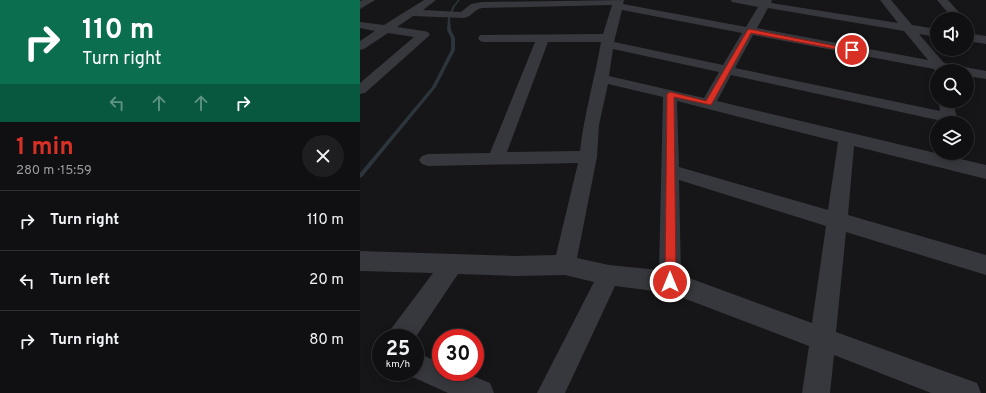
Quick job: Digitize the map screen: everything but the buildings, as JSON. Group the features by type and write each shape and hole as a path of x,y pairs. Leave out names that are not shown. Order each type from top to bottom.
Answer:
{"street":[{"path":"360,6 370,0"},
{"path":"360,46 431,0"},
{"path":"641,11 652,0"},
{"path":"736,0 765,2 930,32"},
{"path":"885,0 936,64"},
{"path":"942,0 953,12"},
{"path":"412,13 464,15 476,6 482,4 557,2 619,3 641,11 930,67"},
{"path":"708,104 765,2"},
{"path":"565,266 588,157 591,125 602,78 607,41 619,3"},
{"path":"360,25 424,35 360,90"},
{"path":"484,38 544,38 607,41 930,116"},
{"path":"496,159 544,38"},
{"path":"974,73 986,75"},
{"path":"602,78 847,138 930,154"},
{"path":"670,94 670,282"},
{"path":"816,393 847,138"},
{"path":"428,160 588,157"},
{"path":"959,160 986,172"},
{"path":"670,171 986,265"},
{"path":"360,261 452,265 565,266 609,275 670,282 967,393"},
{"path":"406,329 452,265"},
{"path":"551,393 609,275"},
{"path":"424,369 480,393"}],"waterway":[{"path":"360,176 434,87 453,50 453,38 449,30 449,18 454,6 459,0"}],"route":[{"path":"670,282 670,94 708,104 749,31 852,50"}]}
